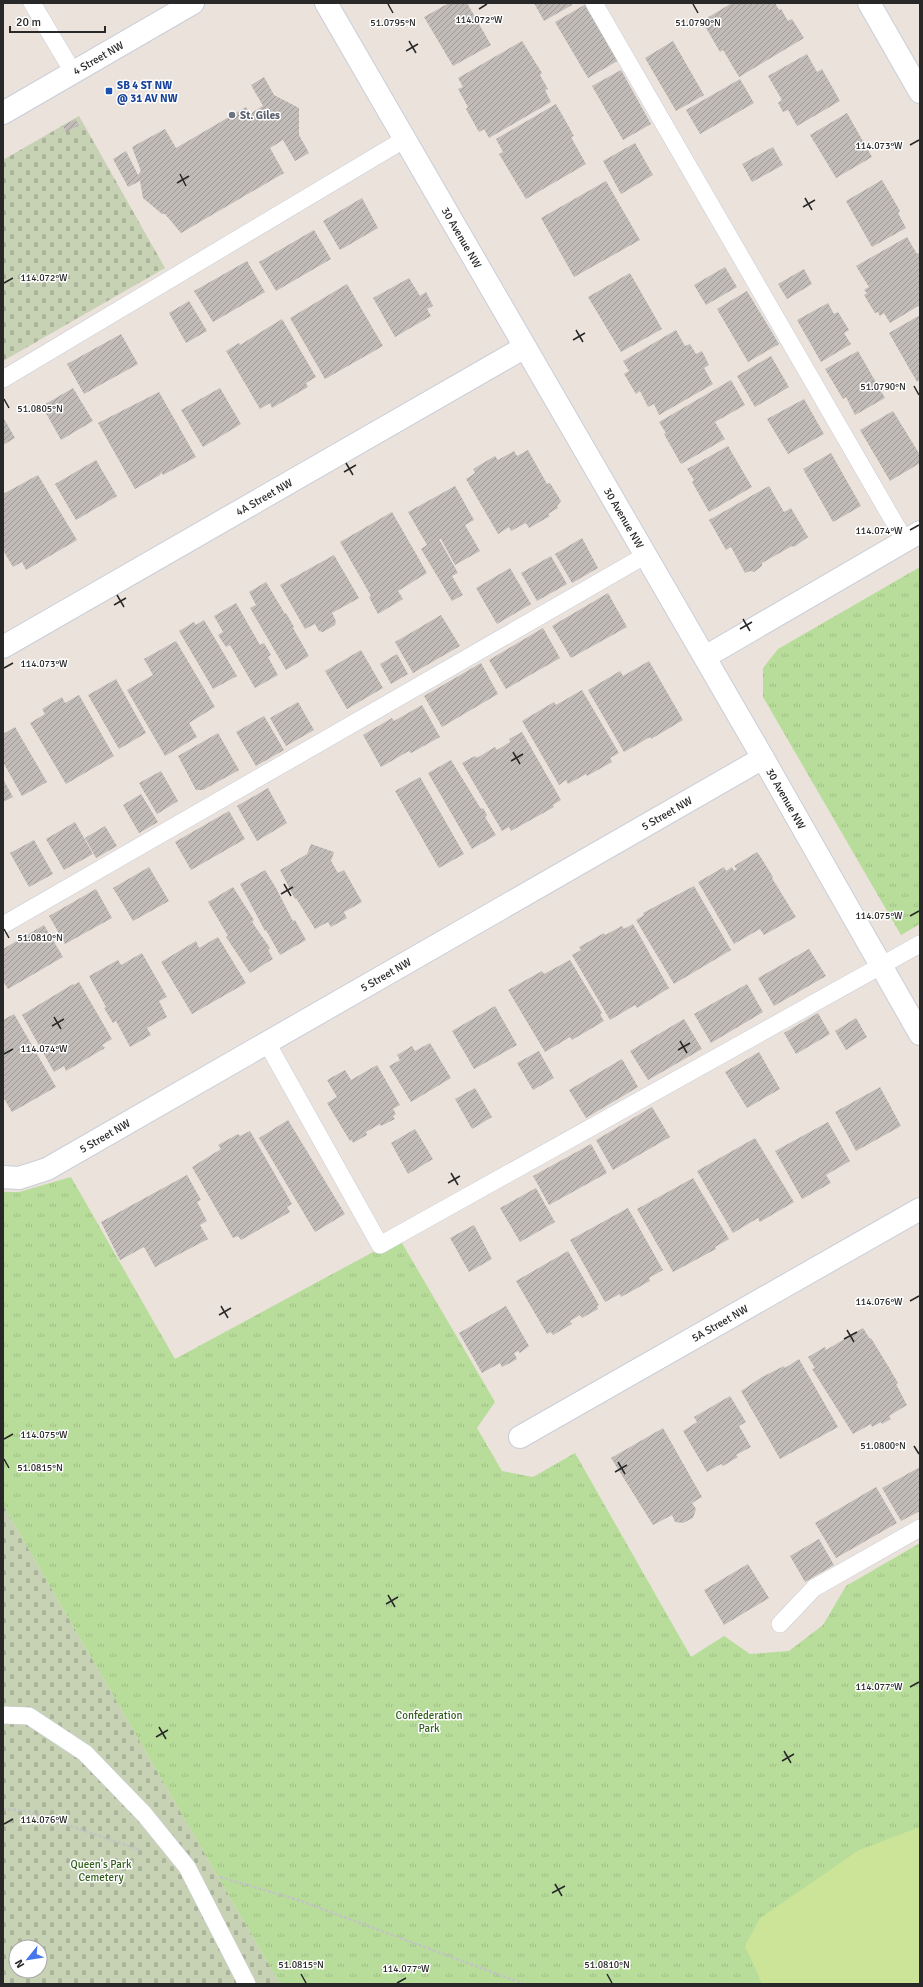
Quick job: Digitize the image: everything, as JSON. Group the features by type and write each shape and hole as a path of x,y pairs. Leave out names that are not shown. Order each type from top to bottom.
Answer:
{"street":[{"name":"4 Street NW","path":"3,113 193,3"},
{"name":"30 Avenue NW","path":"326,3 763,758 920,1034"},
{"path":"869,3 920,92"},
{"name":"4A Street NW","path":"3,647 526,347"},
{"path":"704,657 912,536"},
{"name":"5 Street NW","path":"3,1177 19,1178 47,1169 763,758"},
{"name":"5A Street NW","path":"520,1438 920,1209"}],"lane":[{"path":"32,3 73,72"},
{"path":"594,3 912,536"},
{"path":"3,379 405,139"},
{"path":"3,924 646,555"},
{"path":"267,1043 380,1245 920,944"},
{"path":"780,1624 814,1588 920,1528"},
{"path":"3,1715 29,1716 86,1753 144,1814 187,1867 248,1984"}],"path":[{"path":"3,1809 27,1811 143,1852"},
{"path":"187,1867 298,1900 524,1984"}],"green space":[{"path":"79,116 165,268 3,361 3,160"},
{"path":"920,567 920,924 901,935 763,697 763,668 778,649"},
{"name":"Confederation Park","path":"71,1177 175,1359 399,1238 495,1402 477,1428 502,1471 533,1477 575,1453 691,1657 724,1636 750,1654 789,1651 823,1625 846,1586 920,1543 920,1984 280,1984 3,1505 3,1192 19,1192"},
{"name":"Queen's Park Cemetery","path":"3,1505 280,1984 3,1984"},
{"path":"920,1827 920,1984 762,1984 745,1946 760,1918 859,1850"}],"building":[{"path":"449,3 467,3 491,45 453,66 424,17"},
{"path":"534,3 571,3 572,5 544,21"},
{"path":"732,3 775,3 779,10 781,9 788,21 792,19 804,38 739,77 723,50 720,52 702,21"},
{"path":"586,4 619,60 588,78 555,22"},
{"path":"522,41 542,73 540,75 548,89 545,90 551,102 489,138 484,129 479,132 466,109 468,107 458,89 463,87 458,78"},
{"path":"673,41 704,95 676,111 645,58"},
{"path":"807,54 817,72 822,69 840,101 797,126 788,110 783,112 778,103 782,100 768,76"},
{"path":"621,70 651,124 623,140 592,86"},
{"path":"264,77 274,95 299,108 299,135 309,153 295,161 283,140 270,148 284,173 181,233 165,214 162,214 143,198 140,181 128,187 113,159 126,151 138,175 141,171 132,147 165,129 176,148 246,107 250,114 263,106 251,85"},
{"path":"740,79 754,103 700,134 686,110"},
{"path":"556,104 574,136 571,137 586,164 526,199 499,154 503,152 496,139"},
{"path":"847,113 872,157 836,178 810,135"},
{"path":"75,119 79,125 66,132 63,126"},
{"path":"635,143 653,175 621,194 603,161"},
{"path":"773,147 783,165 752,182 742,164"},
{"path":"882,180 900,211 898,213 906,228 872,247 846,201"},
{"path":"606,181 640,240 574,277 541,218"},
{"path":"362,198 378,228 340,250 323,221"},
{"path":"314,230 331,259 276,291 259,262"},
{"path":"907,237 917,254 920,252 920,305 890,323 884,313 880,316 878,312 875,313 864,295 867,293 864,290 869,287 856,266"},
{"path":"247,261 265,292 213,322 194,291"},
{"path":"725,267 737,287 706,305 694,285"},
{"path":"804,269 812,284 787,299 778,284"},
{"path":"630,273 662,329 621,352 588,297"},
{"path":"409,278 420,296 426,292 433,306 427,309 431,316 395,337 373,298"},
{"path":"347,284 383,346 325,379 290,318"},
{"path":"747,291 779,344 748,362 717,309"},
{"path":"189,301 207,331 186,343 169,313"},
{"path":"828,303 834,314 838,312 849,330 844,333 851,344 821,362 797,320"},
{"path":"920,315 920,380 917,382 889,333"},
{"path":"282,319 316,377 306,383 308,387 272,408 270,403 260,409 226,351 239,343 240,345"},
{"path":"676,330 685,346 690,344 696,354 702,351 709,365 704,368 713,384 659,415 654,404 648,407 640,391 636,394 624,374 629,371 623,361"},
{"path":"121,334 138,364 84,394 67,364"},
{"path":"858,351 885,398 855,415 846,397 843,399 825,369"},
{"path":"771,356 789,387 755,407 737,376"},
{"path":"731,380 745,405 715,422 725,439 681,464 659,422"},
{"path":"73,388 93,421 61,440 42,406"},
{"path":"220,388 241,424 203,447 181,410"},
{"path":"159,392 196,457 163,475 161,472 160,475 135,489 98,423"},
{"path":"804,399 824,434 788,454 767,419"},
{"path":"893,411 920,455 920,463 890,481 860,430"},
{"path":"3,417 15,438 3,445"},
{"path":"728,446 752,487 709,512 692,482 694,480 687,469"},
{"path":"528,450 547,484 550,483 561,501 557,506 558,508 548,514 550,516 529,528 526,523 511,531 509,527 498,534 466,479 475,473 473,469 495,456 498,460 514,451 517,456"},
{"path":"831,453 861,506 833,522 803,469"},
{"path":"96,460 117,496 76,520 55,484"},
{"path":"38,475 77,540 26,570 22,562 13,567 3,550 3,494"},
{"path":"455,486 474,520 465,525 480,551 455,565 441,539 439,539 458,573 452,576 463,595 452,601 421,549 427,545 408,512"},
{"path":"769,486 784,512 791,508 808,537 794,547 792,546 762,563 762,566 754,572 750,571 745,573 731,547 726,550 709,520"},
{"path":"392,512 427,573 398,591 403,599 378,614 369,597 371,596 340,542"},
{"path":"582,538 598,568 572,583 555,554"},
{"path":"334,555 359,598 332,613 336,621 335,625 323,632 319,631 315,624 305,629 280,585"},
{"path":"551,556 567,584 537,601 521,573"},
{"path":"510,568 531,604 497,624 476,588"},
{"path":"266,582 285,614 286,613 309,656 286,670 250,608 256,605 249,592"},
{"path":"608,593 627,627 571,658 552,626"},
{"path":"236,603 260,645 264,643 271,655 268,657 278,675 255,688 230,645 226,647 218,635 223,632 214,616"},
{"path":"441,615 460,646 413,673 395,642"},
{"path":"204,620 237,676 213,689 179,631 194,622 196,625"},
{"path":"543,628 560,658 506,689 489,660"},
{"path":"176,641 215,707 189,723 197,737 165,756 127,690 153,675 144,659"},
{"path":"361,650 383,688 347,709 325,671"},
{"path":"397,654 408,674 391,684 380,664"},
{"path":"649,661 683,720 651,739 650,737 624,752 588,690 620,671 623,676"},
{"path":"481,663 498,694 442,727 424,696"},
{"path":"116,679 146,733 119,749 88,695"},
{"path":"582,690 619,753 610,758 612,762 587,776 586,774 568,784 566,780 559,785 522,721 554,702 556,705"},
{"path":"79,695 114,756 66,784 30,723 45,714 42,709 62,697 65,703"},
{"path":"298,702 314,730 286,746 270,718"},
{"path":"422,705 440,737 411,753 409,751 381,767 363,735 392,718 394,721"},
{"path":"264,716 284,750 256,766 236,732"},
{"path":"15,727 47,782 22,796 3,762 3,734"},
{"path":"522,732 561,800 553,805 554,807 511,831 509,827 502,831 462,763 475,756 477,758 495,747 497,750 510,742 509,739"},
{"path":"218,733 239,770 203,790 196,790 178,756"},
{"path":"451,760 481,809 483,808 487,815 485,817 496,835 472,849 428,773"},
{"path":"161,771 178,801 157,814 139,783"},
{"path":"420,777 464,854 439,868 395,791"},
{"path":"3,779 13,797 3,802"},
{"path":"268,788 287,823 257,841 237,806"},
{"path":"141,794 158,822 139,833 123,805"},
{"path":"229,811 245,839 191,870 175,842"},
{"path":"75,822 93,854 64,870 46,839"},
{"path":"105,826 117,846 96,858 85,838"},
{"path":"34,840 53,874 29,887 10,853"},
{"path":"311,844 334,852 331,861 338,873 344,870 362,902 344,912 347,918 331,927 328,922 315,929 296,898 295,899 280,870 307,854"},
{"path":"757,852 796,917 764,935 760,929 734,944 698,882 724,867 726,871 732,867 734,871 737,869 734,866"},
{"path":"149,867 169,901 133,921 113,888"},
{"path":"265,870 293,921 295,920 306,940 280,955 266,930 265,931 240,884"},
{"path":"694,886 731,950 674,984 636,920 644,915 643,913"},
{"path":"233,887 254,920 252,922 270,948 268,950 273,959 250,973 226,937 228,936 208,902"},
{"path":"96,889 112,918 65,944 49,916"},
{"path":"633,924 669,988 637,1008 635,1005 610,1020 572,955 581,950 579,947 604,933 605,935 622,926 624,929"},
{"path":"44,925 63,957 8,989 3,981 3,949"},
{"path":"218,937 246,983 192,1014 161,962 196,941 199,948"},
{"path":"809,949 826,976 774,1006 758,978"},
{"path":"142,953 167,997 159,1001 167,1017 147,1028 151,1035 130,1047 116,1021 113,1023 104,1008 106,1007 89,976 118,960 121,965"},
{"path":"570,960 602,1013 600,1014 604,1021 572,1040 570,1037 545,1052 508,990 542,971 544,974"},
{"path":"79,982 112,1039 102,1045 105,1048 66,1071 64,1066 54,1072 22,1015 73,984 74,985"},
{"path":"747,984 763,1012 711,1043 694,1014"},
{"path":"495,1006 517,1045 474,1069 452,1031"},
{"path":"818,1013 830,1034 796,1054 784,1033"},
{"path":"14,1014 56,1087 12,1112 3,1097 3,1020"},
{"path":"856,1018 867,1037 846,1050 835,1031"},
{"path":"684,1019 702,1049 648,1080 630,1051"},
{"path":"430,1043 451,1078 411,1102 389,1066 400,1060 397,1055 412,1046 415,1051"},
{"path":"539,1051 554,1078 533,1090 517,1063"},
{"path":"759,1052 780,1089 747,1108 725,1072"},
{"path":"622,1059 638,1087 586,1118 569,1090"},
{"path":"377,1065 400,1105 393,1109 396,1114 393,1116 395,1119 381,1126 380,1124 366,1132 367,1135 353,1143 352,1140 350,1141 327,1103 337,1097 327,1080 345,1070 351,1080"},
{"path":"880,1087 901,1126 856,1151 835,1112"},
{"path":"475,1088 492,1117 472,1129 455,1099"},
{"path":"652,1107 670,1137 613,1170 596,1140"},
{"path":"288,1120 345,1214 315,1232 259,1138"},
{"path":"828,1122 850,1161 826,1175 831,1183 802,1199 775,1151"},
{"path":"415,1129 433,1159 408,1174 391,1143"},
{"path":"250,1131 292,1204 287,1207 290,1212 241,1240 238,1236 233,1238 192,1167 221,1149 218,1145 238,1134 240,1136"},
{"path":"755,1138 794,1202 760,1222 758,1218 733,1233 697,1171"},
{"path":"591,1144 607,1173 549,1205 533,1176"},
{"path":"187,1175 201,1200 197,1202 207,1221 200,1225 208,1239 155,1267 144,1247 120,1260 101,1222"},
{"path":"693,1178 729,1239 715,1247 716,1249 673,1272 637,1209"},
{"path":"536,1188 555,1222 520,1242 500,1208"},
{"path":"628,1208 663,1270 649,1278 650,1281 621,1297 620,1294 605,1302 570,1240"},
{"path":"474,1225 492,1259 469,1272 450,1238"},
{"path":"568,1251 599,1305 597,1306 598,1309 582,1318 580,1315 570,1321 572,1324 553,1335 551,1332 547,1334 516,1281"},
{"path":"506,1306 529,1346 520,1353 518,1351 514,1353 517,1359 502,1367 500,1363 482,1373 459,1333"},
{"path":"863,1328 870,1339 871,1338 898,1383 896,1384 907,1405 889,1416 891,1419 882,1424 881,1422 872,1427 871,1424 853,1434 812,1369 815,1368 808,1357 825,1347 826,1350"},
{"path":"799,1359 838,1427 780,1459 741,1391 762,1377 784,1366 785,1368"},
{"path":"730,1396 746,1422 739,1426 751,1447 736,1455 738,1457 723,1466 721,1464 707,1472 683,1431 697,1422 694,1417"},
{"path":"663,1428 702,1497 692,1503 696,1509 693,1518 683,1523 675,1522 672,1515 653,1525 611,1458"},
{"path":"920,1467 920,1511 901,1521 882,1488"},
{"path":"876,1487 897,1523 836,1558 815,1523"},
{"path":"819,1539 834,1565 805,1582 790,1556"},
{"path":"748,1564 769,1598 724,1625 704,1590"}],"place":[{"name":"SB 4 ST NW @ 31 AV NW","path":"109,91"},
{"name":"St. Giles","path":"232,115"}]}
